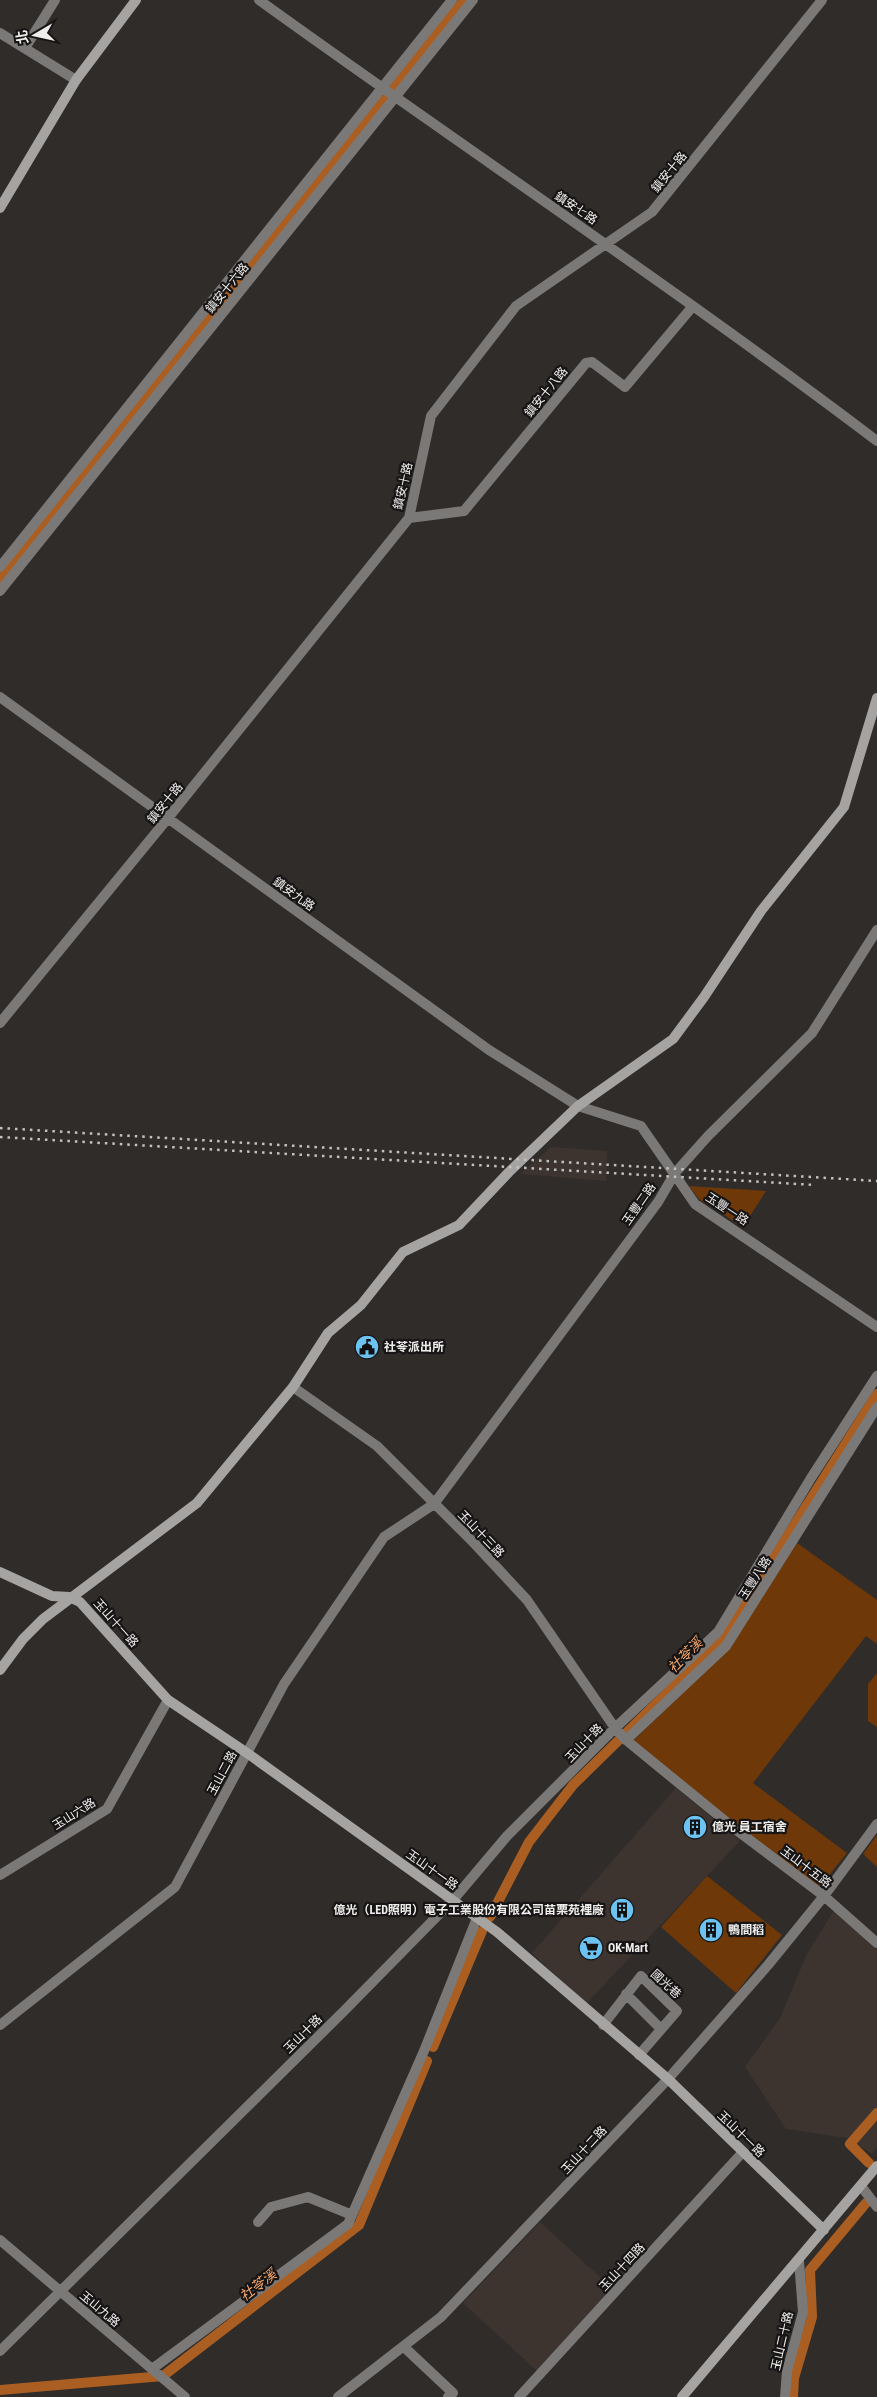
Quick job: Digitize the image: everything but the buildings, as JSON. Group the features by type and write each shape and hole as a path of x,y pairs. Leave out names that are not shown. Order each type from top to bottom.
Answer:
{"street":[{"path":"25,48 55,0"},
{"path":"0,208 76,80 136,0"},
{"name":"鎮安七路","path":"259,0 380,88 606,243 877,441"},
{"path":"0,568 380,88 452,0"},
{"name":"鎮安十六路","path":"0,592 396,99 473,0"},
{"name":"鎮安十路","path":"0,1023 168,818 408,518 431,416 516,306 652,212 822,0"},
{"path":"0,33 76,80"},
{"name":"鎮安十八路","path":"408,518 464,512 586,363 592,362 625,387 693,306"},
{"name":"鎮安九路","path":"0,697 488,1050 578,1106"},
{"path":"0,1670 23,1639 69,1597 197,1503 293,1387 328,1333 361,1305 403,1252 459,1225 509,1172 578,1106 673,1039 704,997 761,910 844,807 877,698"},
{"name":"玉豐二路","path":"434,1504 658,1202 675,1174 708,1136 812,1033 877,930"},
{"name":"玉豐一路","path":"578,1106 641,1126 695,1204 877,1327"},
{"path":"621,1734 718,1632 811,1478 877,1376"},
{"name":"玉山十三路","path":"293,1387 377,1446 527,1600 621,1734"},
{"name":"玉豐八路","path":"621,1734 726,1646 877,1407"},
{"name":"玉山二路","path":"0,2025 175,1886 284,1684 384,1537 434,1504"},
{"name":"玉山十一路","path":"0,1572 52,1596 69,1597 80,1602 168,1700 246,1753 498,1932 668,2079 742,2153 824,2230"},
{"name":"玉山六路","path":"0,1875 107,1809 168,1700"},
{"name":"玉山十五路","path":"621,1734 735,1829 824,1896 877,1943"},
{"name":"玉山十路","path":"0,2350 453,1900 507,1836 621,1734"},
{"name":"玉山十二路","path":"338,2397 441,2317 668,2079 759,1976 824,1896 877,1824"},
{"path":"152,2369 348,2224 424,2051 477,1918"},
{"name":"國光巷","path":"603,2024 641,1976 677,2011 639,2055"},
{"path":"626,1994 661,2029"},
{"name":"玉山十四路","path":"519,2397 742,2153"},
{"path":"682,2397 877,2166"},
{"path":"861,2186 877,2207"},
{"path":"258,2222 271,2207 308,2197 352,2215"},
{"name":"玉山九路","path":"0,2240 185,2397"},
{"name":"玉山二十路","path":"785,2397 787,2371 803,2312 798,2261"},
{"path":"404,2347 453,2393 448,2397"}],"shaded area":[{"path":"551,1147 607,1151 606,1181 520,1174"},
{"path":"689,1186 766,1191 743,1227 699,1199"},
{"path":"797,1543 877,1600 877,1644 866,1636 753,1783 847,1853 818,1889 735,1826 633,1741 729,1649"},
{"path":"877,1673 877,1727 868,1721 868,1684"},
{"path":"676,1788 740,1841 586,2004 532,1953"},
{"path":"877,1835 877,1867 863,1854"},
{"path":"707,1876 782,1935 736,1993 661,1927"},
{"path":"834,1910 877,1949 877,2148 872,2154 847,2138 786,2129 745,2067 780,2018 806,1956"},
{"path":"540,2222 613,2289 537,2371 463,2303"}],"waterway":[{"path":"394,88 464,0"},
{"path":"0,580 384,100"},
{"name":"社苓溪","path":"490,1917 529,1842 573,1785 723,1638 877,1394"},
{"name":"社苓溪","path":"433,2047 482,1931"},
{"name":"社苓溪","path":"0,2390 163,2376 359,2225 427,2061"},
{"path":"869,2163 850,2144 877,2113"},
{"path":"793,2397 794,2378 812,2317 810,2270 866,2203"}],"railway":[{"path":"0,1128 877,1181"},
{"path":"0,1137 815,1185"}],"place":[{"name":"社苓派出所","path":"367,1347"},
{"name":"億光 員工宿舍","path":"695,1827"},
{"name":"億光（LED照明）電子工業股份有限公司苗栗苑裡廠","path":"622,1910"},
{"name":"鴨間稻","path":"711,1930"},
{"name":"OK-Mart","path":"591,1948"}]}
